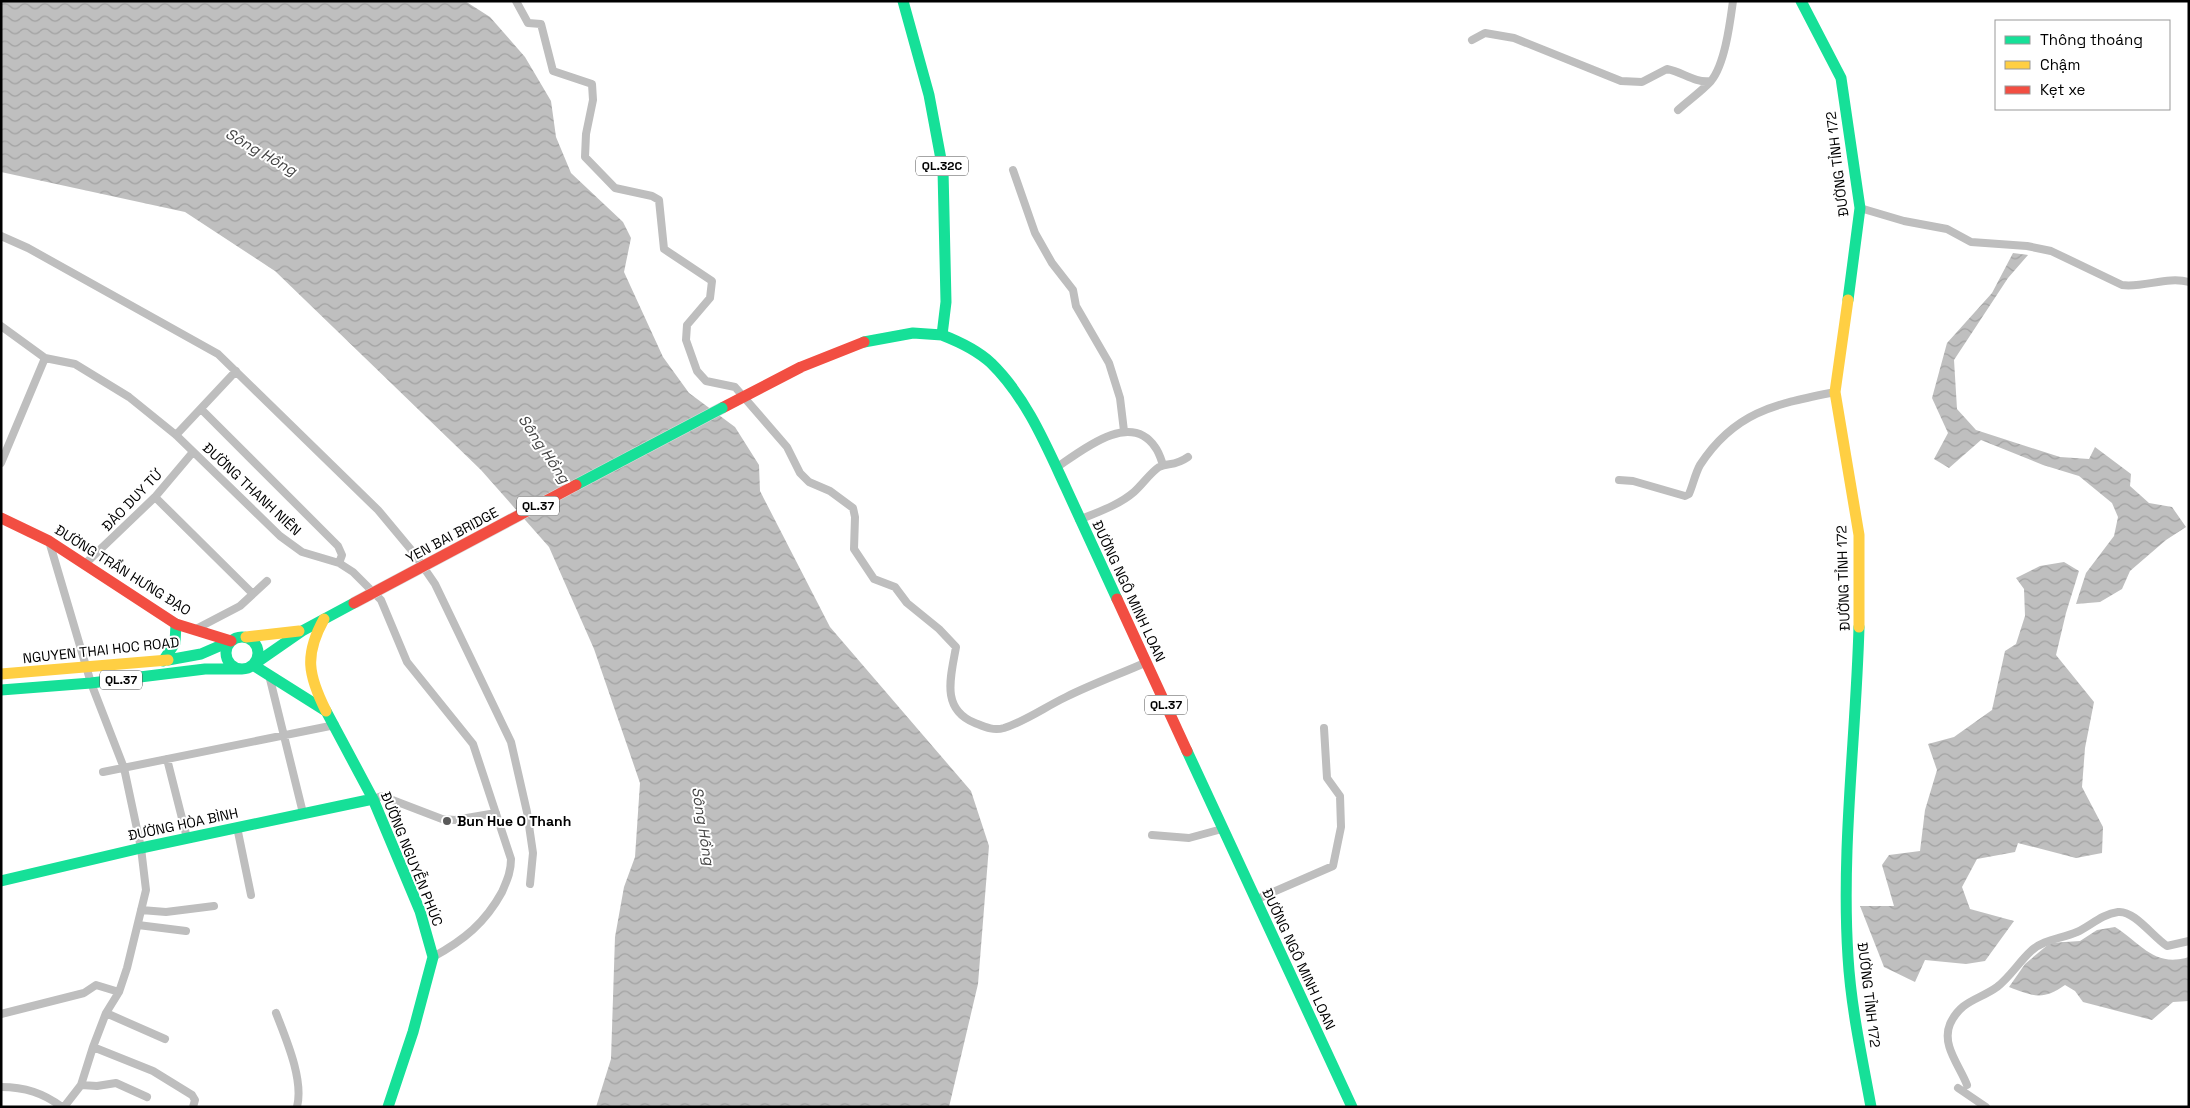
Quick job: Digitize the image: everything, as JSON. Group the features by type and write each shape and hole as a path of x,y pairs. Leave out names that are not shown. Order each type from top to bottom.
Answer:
{"main road":[{"name":"QL.32C","path":"903,1 929,95 942,170 946,302 942,335"},
{"name":"ĐƯỜNG TỈNH 172","path":"1801,1 1834,61 1841,78 1860,208 1835,392 1837,418 1854,504 1860,553 1860,633 1850,795 1847,935 1849,973 1871,1107"},
{"name":"ĐƯỜNG NGÔ MINH LOAN","path":"722,408 858,343 895,334 919,331 942,335 972,346 1017,391 1056,468 1147,662 1222,829 1352,1107"},
{"name":"YEN BAI BRIDGE","path":"324,619 722,408"},
{"name":"ĐƯỜNG TRẦN HƯNG ĐẠO","path":"1,518 49,541 86,563 176,624 231,641"},
{"path":"324,619 310,647 308,660 314,688 326,711"},
{"name":"QL.37","path":"302,631 324,619"},
{"path":"163,661 174,643 176,624"},
{"path":"246,637 302,631"},
{"path":"253,665 302,631"},
{"path":"246,637 257,647 258,657 253,665"},
{"name":"QL.37","path":"231,641 246,637"},
{"name":"NGUYEN THAI HOC ROAD","path":"1,674 163,661 201,654 231,641"},
{"path":"231,641 226,656 231,665 241,669"},
{"name":"QL.37","path":"1,690 91,683 205,670 241,669 253,665"},
{"name":"ĐƯỜNG NGUYỄN PHÚC","path":"253,665 326,711 335,725 373,799 420,911 433,957"},
{"name":"ĐƯỜNG HÒA BÌNH","path":"1,880 237,827 373,799"},
{"path":"388,1107 413,1032 433,957"}],"street":[{"path":"516,1 528,22 541,24 553,71 592,84 593,100 586,134 585,156 591,165 615,188 652,196 659,200 664,249 712,281 710,298 687,325 686,340 697,371 706,381 735,387 787,447 800,472 809,482 830,491 852,508 856,517 854,549 874,579 895,587 907,603 939,629 956,647 949,683 950,700 966,720 989,729 1002,728 1022,721 1066,697 1147,662"},
{"path":"1678,110 1710,81 1722,52 1734,1"},
{"path":"1472,40 1485,33 1514,38 1621,81 1642,82 1667,69 1677,71 1699,83 1710,81"},
{"path":"1013,170 1035,233 1052,263 1073,290 1076,306 1109,362 1120,398 1124,431"},
{"path":"1860,208 1893,218 1947,229 1971,242 2027,246 2051,251 2122,285 2132,286 2176,280 2189,282"},
{"path":"1,236 28,248 218,354 378,510 413,552 435,584 510,742 527,812 533,854 530,884"},
{"name":"ĐƯỜNG THANH NIÊN","path":"1,326 45,358 75,364 129,397 176,435 280,536 302,552 340,564 353,572 381,600 407,662 473,744 511,859 509,878 493,908 480,925 466,937 433,957"},
{"path":"1,463 45,358"},
{"path":"176,435 236,371"},
{"path":"1619,480 1633,481 1685,496 1689,494 1700,465 1724,436 1743,420 1777,404 1835,392"},
{"path":"201,409 338,546 342,555 340,564"},
{"path":"1056,468 1085,448 1124,431 1141,434 1155,446 1163,465"},
{"name":"ĐÀO DUY TỪ","path":"86,563 155,497 193,452"},
{"path":"1079,520 1121,502 1163,465 1178,464 1188,457"},
{"path":"155,497 253,594"},
{"path":"1,1088 18,1087 31,1090 48,1097 63,1107 81,1085 92,1047 106,1013 119,992 146,890 141,848 124,768 91,683 49,541"},
{"path":"194,630 240,606 266,581"},
{"path":"269,675 303,814"},
{"path":"103,772 335,725"},
{"path":"1255,900 1333,866 1341,827 1340,796 1327,778 1324,728"},
{"path":"167,759 187,838"},
{"path":"373,799 382,796 442,818 455,820 496,813"},
{"path":"237,827 251,895"},
{"path":"1152,835 1188,838 1222,829"},
{"path":"141,910 166,912 214,906"},
{"path":"1967,1085 1951,1053 1948,1039 1949,1025 1960,1008 1980,994 1996,988 2031,951 2042,943 2078,932 2119,911 2133,916 2155,938 2167,946 2189,941"},
{"path":"138,925 186,931"},
{"path":"1,1014 84,993 96,985 104,985 119,992"},
{"path":"106,1013 165,1039"},
{"path":"276,1013 293,1060 299,1099 297,1107"},
{"path":"92,1047 153,1071 192,1095 194,1100 193,1107"},
{"path":"81,1085 97,1086 116,1083 147,1096"},
{"path":"1958,1088 1986,1107"}],"water":[{"name":"Sông Hồng","path":"1,1 465,1 490,17 525,57 551,101 556,137 571,173 623,222 631,238 624,272 663,357 689,393 735,427 759,465 760,491 830,627 971,791 989,846 978,984 949,1107 596,1107 611,1059 615,937 624,887 635,857 640,783 594,649 549,547 481,470 275,271 185,212 1,172"},
{"path":"2013,253 2028,255 2008,278 1954,360 1957,409 1976,430 2060,457 2089,459 2095,447 2131,474 2130,486 2149,503 2172,507 2186,527 2166,540 2130,571 2122,589 2100,602 2076,604 2086,573 2114,536 2118,517 2112,503 2079,476 2043,465 1981,440 1949,468 1934,459 1948,433 1932,398 1947,343 1992,293"},
{"path":"2064,562 2079,571 2056,655 2094,702 2085,748 2082,787 2103,827 2102,853 2076,858 2018,843 2015,852 1977,859 1962,887 1970,909 2014,921 1985,961 1966,964 1925,960 1915,982 1884,967 1860,906 1894,906 1882,865 1889,855 1920,851 1925,810 1937,770 1928,744 1954,737 1992,710 2005,651 2016,644 2025,616 2024,589 2016,578 2040,566"},
{"path":"2115,927 2157,957 2177,960 2189,957 2189,1001 2173,1002 2152,1020 2083,1002 2075,991 2065,985 2044,995 2031,995 2009,987 2025,964 2050,943 2080,941 2097,930"}],"traffic: fast":[{"path":"903,1 929,95 943,170 946,302 942,335 986,358 1003,376 1025,406 1051,455 1117,599"},
{"path":"1801,1 1841,78 1860,208 1848,300"},
{"path":"864,342 913,333 942,335"},
{"path":"576,485 722,408"},
{"path":"354,603 302,631 253,665 326,711 373,799 420,911 433,957 413,1032 388,1107"},
{"path":"163,661 175,643 176,624"},
{"path":"1859,627 1846,875 1846,916 1852,995 1871,1107"},
{"path":"242,637 248,638 253,642 257,647 258,653 257,659 253,664 248,668 242,669 236,668 231,664 227,659 226,653 227,647 231,642 236,638 242,637"},
{"path":"168,660 201,654 231,641"},
{"path":"1,690 91,683 205,669 241,669"},
{"path":"1187,751 1352,1107"},
{"path":"1,881 141,848 373,799"}],"traffic: slow":[{"path":"1848,300 1835,392 1859,535 1859,627"},
{"path":"324,619 313,644 311,665 315,686 326,711"},
{"path":"246,637 299,631"},
{"path":"1,674 168,660"}],"traffic: jam":[{"path":"722,408 801,367 864,342"},
{"path":"354,603 576,485"},
{"path":"1,518 49,541 176,624 231,641"},
{"path":"1117,599 1187,751"}],"place":[{"name":"Bun Hue O Thanh","path":"447,821"}]}
